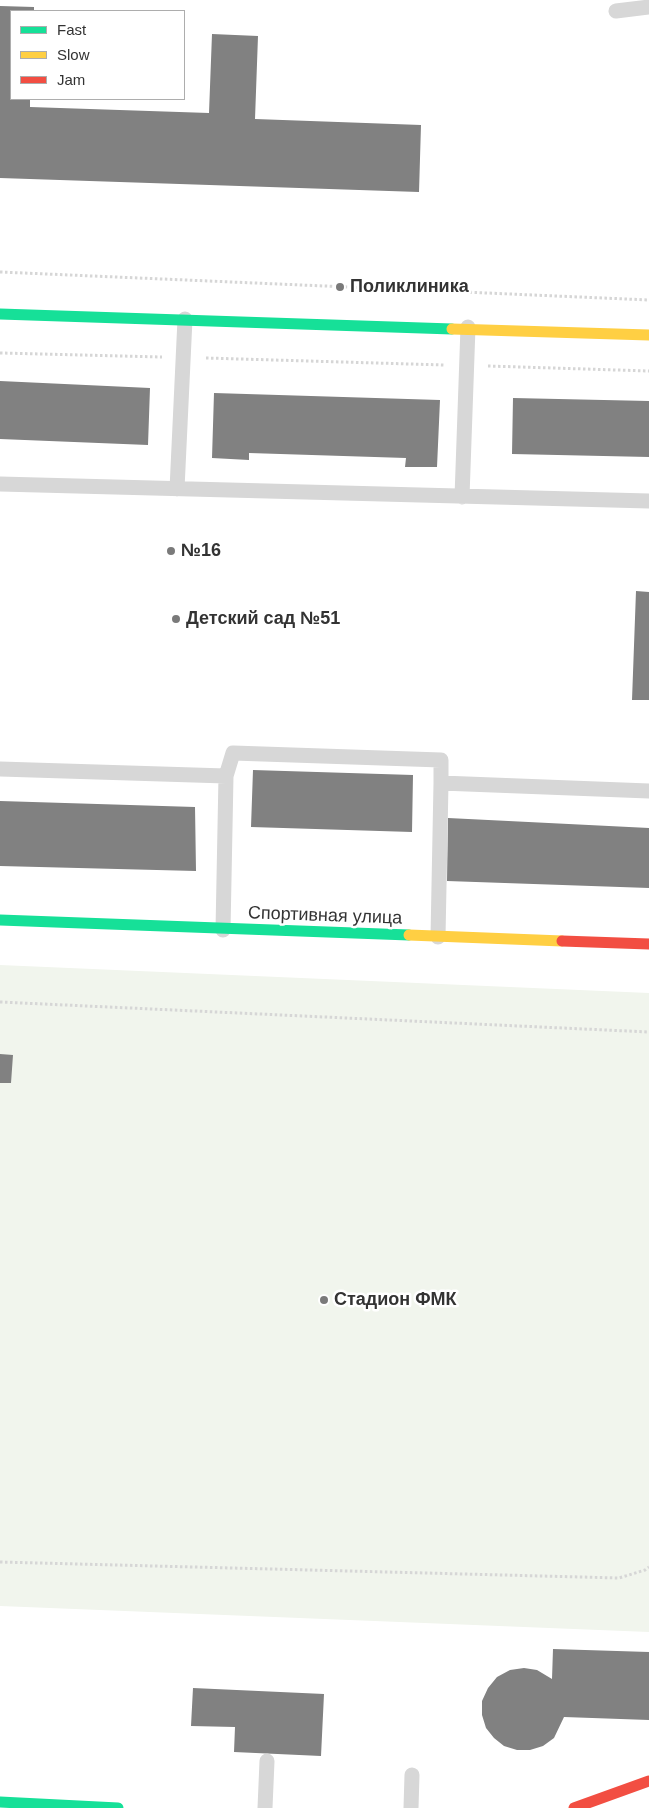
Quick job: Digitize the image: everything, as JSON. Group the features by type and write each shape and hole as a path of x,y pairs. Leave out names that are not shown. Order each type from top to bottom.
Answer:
{"street":[{"path":"0,314 649,335"},
{"name":"Спортивная улица","path":"0,920 224,930 649,944"},
{"path":"574,1808 649,1781"},
{"path":"0,1802 109,1806 118,1808"}],"lane":[{"path":"616,11 649,7"},
{"path":"177,489 185,319"},
{"path":"462,497 468,328"},
{"path":"0,484 649,501"},
{"path":"224,930 226,776 233,753 441,760 438,937"},
{"path":"0,769 226,776"},
{"path":"441,783 649,790"},
{"path":"266,1808 267,1761"},
{"path":"411,1808 412,1775"}],"path":[{"path":"0,272 649,300"},
{"path":"0,353 649,371"},
{"path":"0,1002 649,1032"},
{"path":"0,1562 619,1578 649,1567"}],"shaded area":[{"name":"Стадион ФМК","path":"0,965 649,993 649,1632 0,1606"}],"building":[{"path":"0,6 34,7 34,10 10,10 10,100 30,100 30,107 209,113 212,34 258,36 255,119 421,125 419,192 0,178"},
{"path":"0,381 150,388 148,445 0,439"},
{"path":"214,393 440,400 437,467 405,467 406,458 249,453 249,460 212,458"},
{"path":"513,398 649,401 649,457 512,454"},
{"path":"636,591 649,592 649,700 632,700"},
{"path":"253,770 413,775 412,832 251,827"},
{"path":"0,801 195,807 196,871 0,866"},
{"path":"448,818 649,828 649,888 447,881"},
{"path":"0,1054 13,1055 11,1083 0,1083"},
{"path":"553,1649 649,1652 649,1720 564,1717 554,1738 543,1746 530,1750 517,1750 504,1746 486,1728 482,1715 482,1701 488,1688 497,1677 510,1670 524,1668 537,1670 552,1679"},
{"path":"193,1688 324,1694 321,1756 234,1752 235,1727 191,1726"}],"traffic: fast":[{"path":"0,314 452,329"},
{"path":"0,920 409,935"},
{"path":"0,1802 118,1808"}],"traffic: slow":[{"path":"452,329 649,335"},
{"path":"409,935 562,941"}],"traffic: jam":[{"path":"562,941 649,944"},
{"path":"574,1808 649,1781"}],"place":[{"name":"Поликлиника","path":"340,287"},
{"name":"№16","path":"171,551"},
{"name":"Детский сад №51","path":"176,619"},
{"name":"Стадион ФМК","path":"324,1300"}]}
